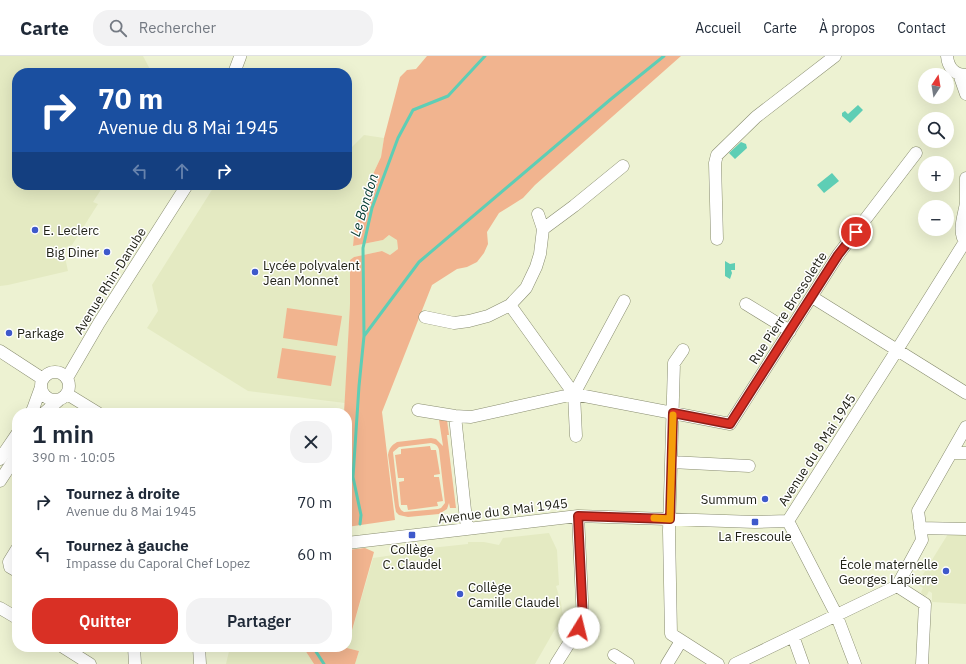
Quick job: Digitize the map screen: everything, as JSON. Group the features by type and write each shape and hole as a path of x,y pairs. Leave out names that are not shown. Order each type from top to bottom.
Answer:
{"street":[{"path":"236,68 240,56"},
{"path":"239,68 240,56"},
{"path":"716,239 715,163 717,156 756,117 835,56"},
{"path":"947,56 950,67 962,75 966,94"},
{"name":"Rue Pierre Brossolette","path":"673,413 730,424 838,255 916,153"},
{"path":"542,228 574,206 623,166"},
{"path":"966,178 966,204 961,229 966,242"},
{"name":"Avenue Rhin-Danube","path":"178,198 180,190"},
{"name":"Avenue Rhin-Danube","path":"67,378 99,323 184,190"},
{"path":"425,317 454,323 462,322 488,316 510,305 526,288 536,267 540,254 542,228 538,214"},
{"name":"Avenue du 8 Mai 1945","path":"352,542 578,516 756,522 788,521 966,242"},
{"path":"812,297 966,393"},
{"path":"576,436 574,394 624,301"},
{"path":"746,304 790,331"},
{"path":"510,305 574,394"},
{"path":"684,350 674,363 670,519 671,634 718,664"},
{"path":"0,351 42,383 44,395 47,398 55,401 63,397"},
{"path":"33,408 42,383 50,373 60,373 67,378 69,386 63,397 50,408"},
{"path":"418,410 471,417 574,394 673,413"},
{"path":"63,397 87,408"},
{"path":"455,416 467,529"},
{"path":"734,664 897,586 922,540 918,511 966,427"},
{"path":"0,460 12,442"},
{"path":"952,453 966,453"},
{"path":"0,481 12,462"},
{"path":"671,462 749,466"},
{"path":"556,664 583,621 578,516"},
{"path":"788,521 836,614 854,664"},
{"path":"920,528 966,529"},
{"path":"12,557 9,562 10,567 12,568"},
{"path":"897,586 925,604 922,664"},
{"path":"0,608 12,613"},
{"path":"793,636 803,664"},
{"path":"667,664 681,641"},
{"path":"71,652 90,664"},
{"path":"134,652 135,664"},
{"path":"199,652 200,664"},
{"path":"614,655 628,664"}],"shaded area":[{"path":"0,56 143,56 149,68 12,68 12,190 101,190 93,202 98,204 72,245 63,248 68,271 0,286"},
{"path":"427,56 681,56 535,185 523,198 499,213 487,232 488,244 484,253 477,262 467,267 457,269 432,285 382,412 395,520 352,526 352,408 344,408 350,304 350,260 354,257 382,251 390,255 398,249 397,240 389,235 383,240 353,246 355,224 360,218 367,187 381,157 384,138 400,77 407,70 416,69"},
{"name":"Lycée polyvalent Jean Monnet","path":"364,135 384,138 381,157 367,187 360,218 355,224 353,246 383,240 389,235 397,239 398,249 390,255 382,251 354,257 350,260 350,304 345,403 248,391 147,328 158,311 152,285 212,190 352,190 352,147"},
{"path":"287,308 342,316 337,346 283,338"},
{"path":"282,348 336,356 331,386 277,378"},
{"path":"439,420 447,420 449,435 447,435 456,508 450,508 449,503 447,509 439,514 408,517 399,515 396,512 395,507 388,455 390,449 397,442 431,438 436,439 443,446","holes":["431,443 435,444 439,450 445,503 438,509 404,512 399,506 393,452 399,447"]},
{"path":"430,446 431,450 436,450 440,474 434,475 434,477 439,477 443,501 437,502 438,506 408,510 407,505 401,505 399,482 404,481 404,478 398,478 395,455 401,454 401,449"},
{"name":"Collège Camille Claudel","path":"549,533 557,550 559,585 556,586 561,603 564,624 558,624 535,664 355,664 359,651 352,649 352,631 373,558 421,551 421,549 468,544 468,542 484,542 499,545 503,538"},
{"name":"École maternelle Georges Lapierre","path":"948,534 966,535 966,604 932,602 932,593 929,591 925,596 921,592 923,588 917,584"},
{"path":"365,548 374,552 352,630 352,549"},
{"path":"352,649 359,651 355,664 314,664 306,652 352,652"},
{"path":"229,652 306,652 314,664 226,664"}],"water":[{"path":"858,105 863,110 850,123 842,116 842,113 845,111 848,114"},
{"path":"741,142 746,144 747,148 735,159 729,153"},
{"path":"832,173 839,181 824,193 817,185"},
{"path":"725,261 730,264 735,263 735,270 731,270 732,273 730,279 725,276"}],"waterway":[{"name":"Le Bondon","path":"360,524 361,515 353,477 364,336 363,248 372,208 398,138 413,110 448,96 485,56"},
{"path":"364,336 419,262 664,56"},
{"name":"Le Bondon","path":"316,652 324,664"}],"slow traffic":[{"path":"654,518 670,519 673,415"}],"place":[{"name":"E. Leclerc","path":"35,230"},
{"name":"Big Diner","path":"107,252"},
{"name":"Lycée polyvalent Jean Monnet","path":"255,272"},
{"name":"Parkage","path":"9,333"},
{"name":"Summum","path":"765,499"},
{"name":"La Frescoule","path":"755,522"},
{"name":"Collège C. Claudel","path":"412,535"},
{"name":"École maternelle Georges Lapierre","path":"946,571"},
{"name":"Collège Camille Claudel","path":"460,594"}],"route":[{"path":"579,628 583,621 578,516 670,519 673,413 730,424 838,255 856,232"}]}
